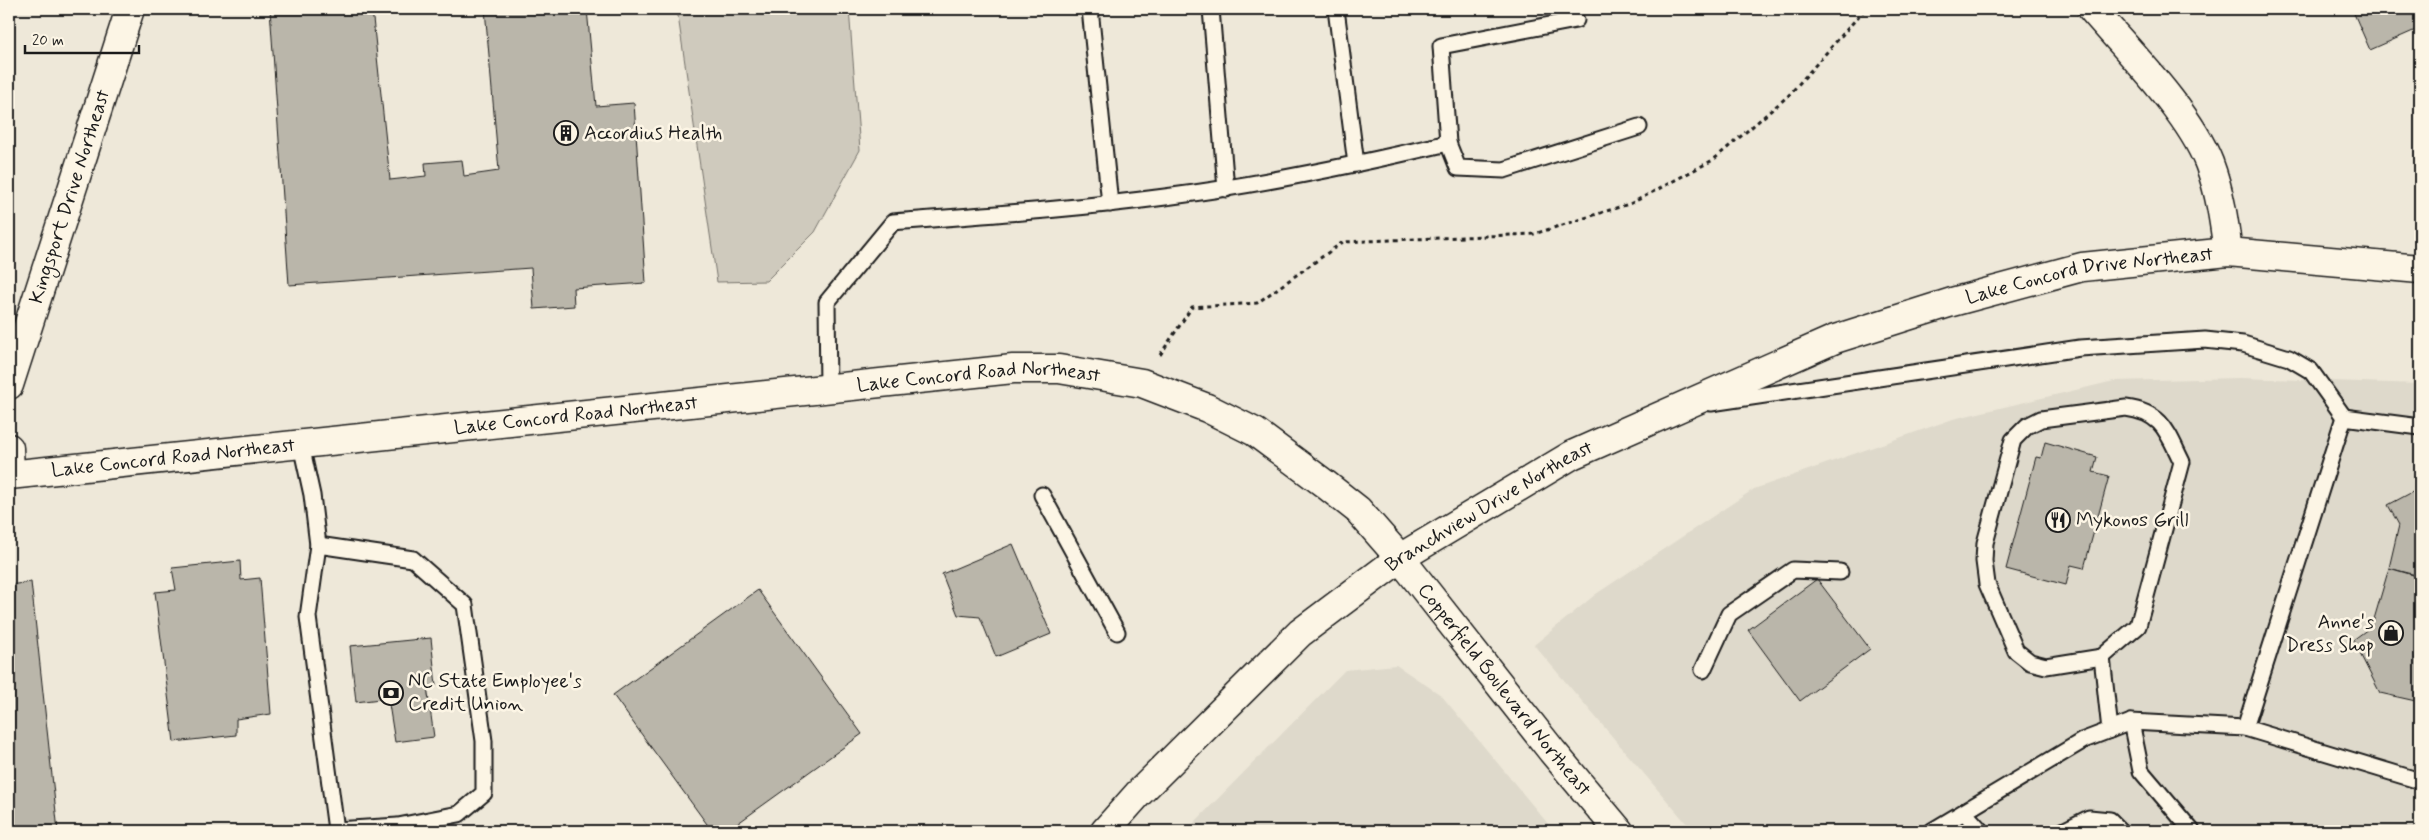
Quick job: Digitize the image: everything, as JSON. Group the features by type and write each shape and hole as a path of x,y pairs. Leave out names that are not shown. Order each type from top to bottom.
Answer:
{"main road":[{"name":"Kingsport Drive Northeast","path":"9,385 130,9"},
{"path":"2092,9 2182,115 2208,161 2221,201 2228,252"},
{"name":"Lake Concord Drive Northeast","path":"1952,302 2082,267 2228,252 2420,269"},
{"name":"Branchview Drive Northeast","path":"1105,831 1138,794 1300,633 1400,558 1572,455 1834,339 1952,302"},
{"name":"Lake Concord Road Northeast","path":"9,466 301,445 509,421 1013,369 1059,369 1142,383"},
{"name":"Copperfield Boulevard Northeast","path":"1142,383 1207,408 1255,432 1358,510 1400,558 1552,751 1619,831"}],"lane":[{"path":"1090,9 1110,204"},
{"path":"1211,9 1226,188"},
{"path":"1336,9 1356,164"},
{"path":"1576,20 1441,46 1448,143 1458,168 1504,170 1639,127"},
{"path":"828,388 827,302 893,222 1110,204 1226,188 1356,164 1448,143"},
{"path":"1675,409 2080,348 2205,340 2243,344 2289,358 2311,371 2344,417 2420,427"},
{"path":"2126,408 2144,411 2164,426 2182,462 2138,626 2102,657 2046,666 2030,662 2016,650 1987,584 1984,543 2013,440 2026,426 2041,419 2126,408"},
{"path":"2245,728 2344,417"},
{"path":"301,445 312,495 318,545 308,618 336,830 398,826 459,814 484,793 484,741 464,606 412,559 318,545"},
{"path":"1042,495 1117,632"},
{"path":"1703,670 1729,614 1793,570 1840,572"},
{"path":"2102,657 2110,730"},
{"path":"2131,722 2142,771 2192,831"},
{"path":"1932,831 2084,740 2131,722 2245,728 2420,781"},
{"path":"1964,812 1981,831"},
{"path":"2063,831 2088,818 2110,820 2121,831"}],"path":[{"path":"1142,383 1192,307 1257,303 1343,242 1534,234 1632,203 1714,160 1788,96 1865,9"}],"shaded area":[{"path":"677,9 849,9 860,150 815,232 766,281 717,282"},
{"path":"2240,378 2420,384 2420,831 1693,831 1534,645 1596,594 1754,489 1953,419 2114,381"},
{"path":"1396,665 1441,695 1554,831 1186,831 1345,670"}],"building":[{"name":"Accordius Health","path":"270,9 372,9 390,180 426,176 425,163 462,160 464,176 499,171 485,9 587,9 596,106 634,103 646,283 573,288 574,306 534,309 531,268 289,285"},
{"path":"2352,9 2420,9 2420,28 2370,50"},
{"name":"Mykonos Grill","path":"2045,442 2097,457 2093,472 2109,476 2084,568 2071,565 2066,585 2006,569 2036,457 2041,458"},
{"path":"2420,488 2420,576 2389,568 2399,525 2388,505"},
{"path":"1013,544 1051,634 996,657 980,617 958,615 942,574"},
{"path":"240,561 241,580 260,578 271,714 236,719 236,735 174,742 155,592 176,590 172,568"},
{"name":"Anne's Dress Shop","path":"2389,568 2420,577 2420,702 2380,693 2353,640 2372,626"},
{"path":"1817,579 1870,649 1800,701 1748,630"},
{"path":"31,582 58,831 9,831 9,585"},
{"path":"758,590 862,734 727,831 712,831 613,695"},
{"name":"NC State Employee's Credit Union","path":"431,638 436,686 427,687 434,737 395,742 388,698 356,702 350,646"}],"place":[{"name":"Accordius Health","path":"566,133"},
{"name":"Mykonos Grill","path":"2058,520"},
{"name":"Anne's Dress Shop","path":"2391,633"},
{"name":"NC State Employee's Credit Union","path":"391,693"}]}
